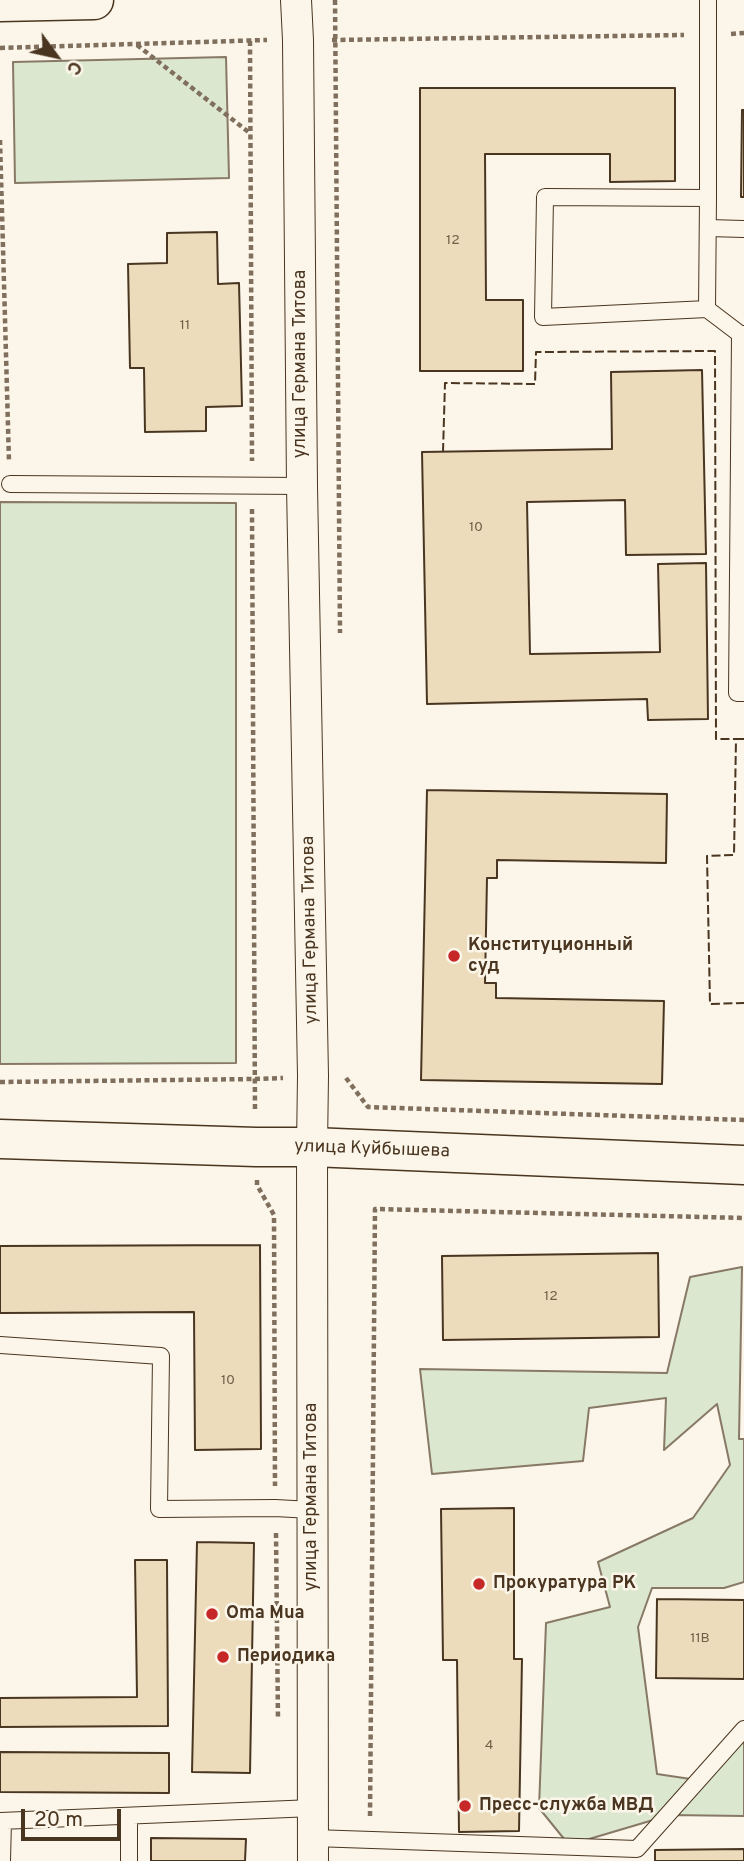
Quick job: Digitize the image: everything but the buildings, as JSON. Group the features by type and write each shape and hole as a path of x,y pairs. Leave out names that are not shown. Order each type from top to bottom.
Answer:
{"main road":[{"path":"0,2 94,0"},
{"name":"улица Куйбышева","path":"0,1139 312,1147 744,1165"}],"street":[{"name":"улица Германа Титова","path":"296,0 313,1076 313,1836"}],"lane":[{"path":"707,309 708,0"},
{"path":"708,198 545,197 544,317 707,309 742,334 737,693 744,693"},
{"path":"708,228 744,229"},
{"path":"10,484 302,486"},
{"path":"0,1345 161,1356 159,1509 312,1510"},
{"path":"2,1861 2,1821 129,1816 313,1836 636,1849 744,1730"},
{"path":"129,1816 129,1861"}],"path":[{"path":"335,0 340,642"},
{"path":"0,48 744,33"},
{"path":"250,41 255,1079"},
{"path":"136,44 251,134"},
{"path":"0,140 10,484"},
{"path":"0,1082 255,1079 344,1075 368,1107 744,1120"},
{"path":"370,1838 375,1209 744,1218"}],"green space":[{"path":"226,57 229,178 15,183 13,62"},
{"path":"0,502 236,503 236,1063 0,1064"},
{"path":"742,1267 739,1439 744,1439 744,1582 724,1588 652,1588 638,1627 657,1774 704,1781 744,1737 744,1816 670,1815 569,1845 539,1808 546,1623 610,1607 598,1562 693,1518 730,1465 717,1404 664,1450 666,1398 589,1408 583,1461 432,1474 420,1369 667,1373 690,1277"}],"fence":[{"path":"443,452 445,383 535,384 536,352 715,351 716,739 736,739"},
{"path":"744,739 736,739 734,855 707,856 710,1004 744,1003"}],"place":[{"name":"Конституционный суд","path":"454,956"},
{"name":"Прокуратура РК","path":"479,1584"},
{"name":"Oma Mua","path":"212,1614"},
{"name":"Периодика","path":"223,1657"},
{"name":"Пресс-служба МВД","path":"465,1806"}]}
